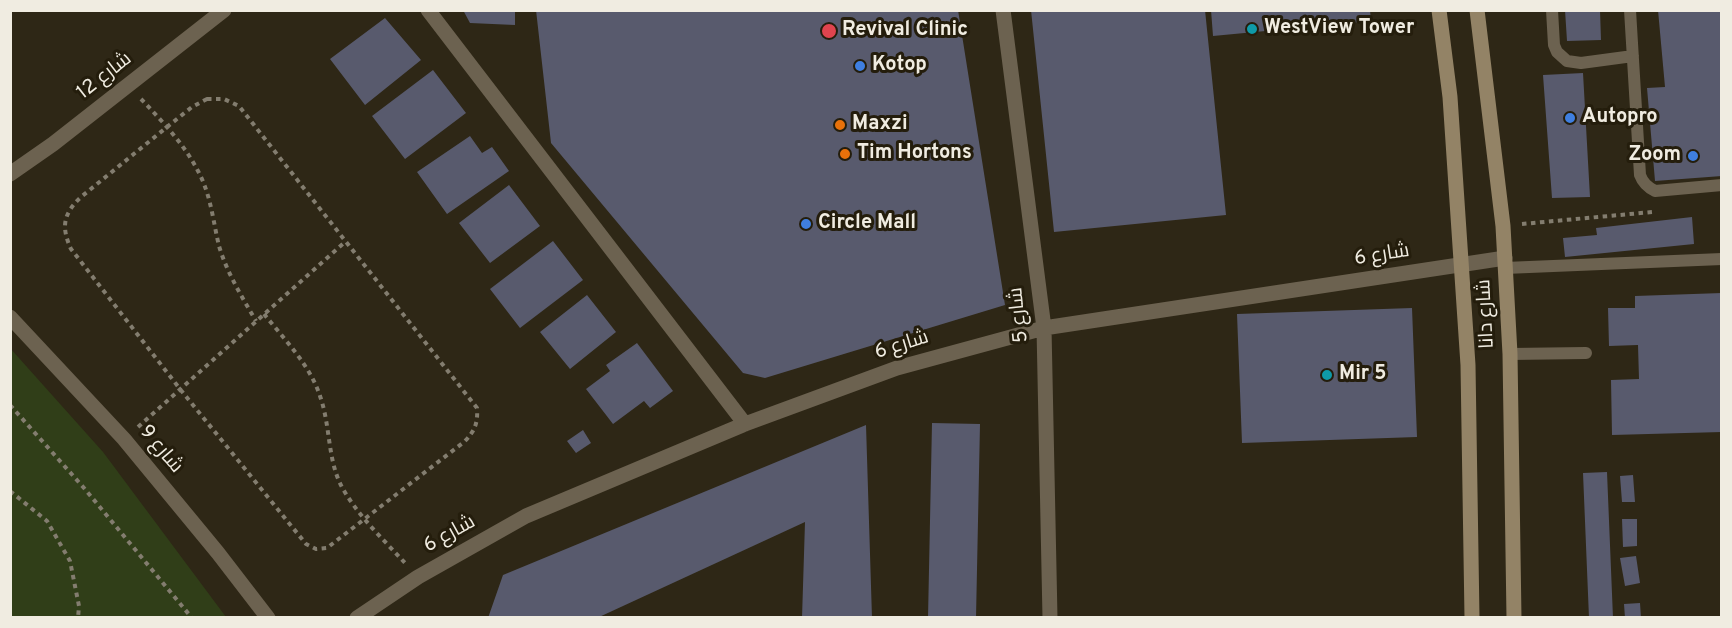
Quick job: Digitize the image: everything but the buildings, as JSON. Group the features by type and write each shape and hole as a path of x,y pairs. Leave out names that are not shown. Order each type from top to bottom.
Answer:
{"street":[{"path":"428,10 745,424"},
{"name":"شارع 5","path":"1003,10 1044,328 1050,618"},
{"name":"شارع دانا","path":"1439,10 1450,97 1468,365 1472,618"},
{"name":"شارع دانا","path":"1477,10 1503,226 1510,354 1514,618"},
{"name":"شارع 12","path":"10,174 129,85 219,12"},
{"name":"شارع 6","path":"357,618 418,577 526,516 745,424 897,368 1044,328 1462,265 1505,263"},
{"name":"شارع 9","path":"10,317 124,439 268,618"}],"lane":[{"path":"1552,10 1554,45 1561,57 1567,61 1581,63 1633,56"},
{"path":"1630,10 1633,56 1642,96 1640,175 1643,182 1655,191 1722,185"},
{"path":"1505,263 1722,260"},
{"path":"1510,354 1586,353"}],"path":[{"path":"129,85 184,148 199,172 209,197 219,246 226,267 256,321"},
{"path":"207,99 224,99 239,106 345,242 469,397 477,408 478,420 474,433 464,442 327,548 316,549 306,544 180,389 71,249 65,235 65,221 70,207 192,107 207,99"},
{"path":"1503,226 1653,212"},
{"path":"124,439 345,242"},
{"path":"264,314 312,377 326,415 331,454 343,489 365,519 418,577"},
{"path":"10,405 84,488 192,618"},
{"path":"10,491 46,521 70,561 80,606 78,618"}],"green space":[{"path":"10,348 103,452 226,617 11,617"}],"place":[{"name":"WestView Tower","path":"1252,29"},
{"name":"Revival Clinic","path":"829,31"},
{"name":"Kotop","path":"860,66"},
{"name":"Autopro","path":"1570,118"},
{"name":"Maxzi","path":"840,125"},
{"name":"Tim Hortons","path":"845,154"},
{"name":"Zoom","path":"1693,156"},
{"name":"Circle Mall","path":"806,224"},
{"name":"Mir 5","path":"1327,375"}]}
